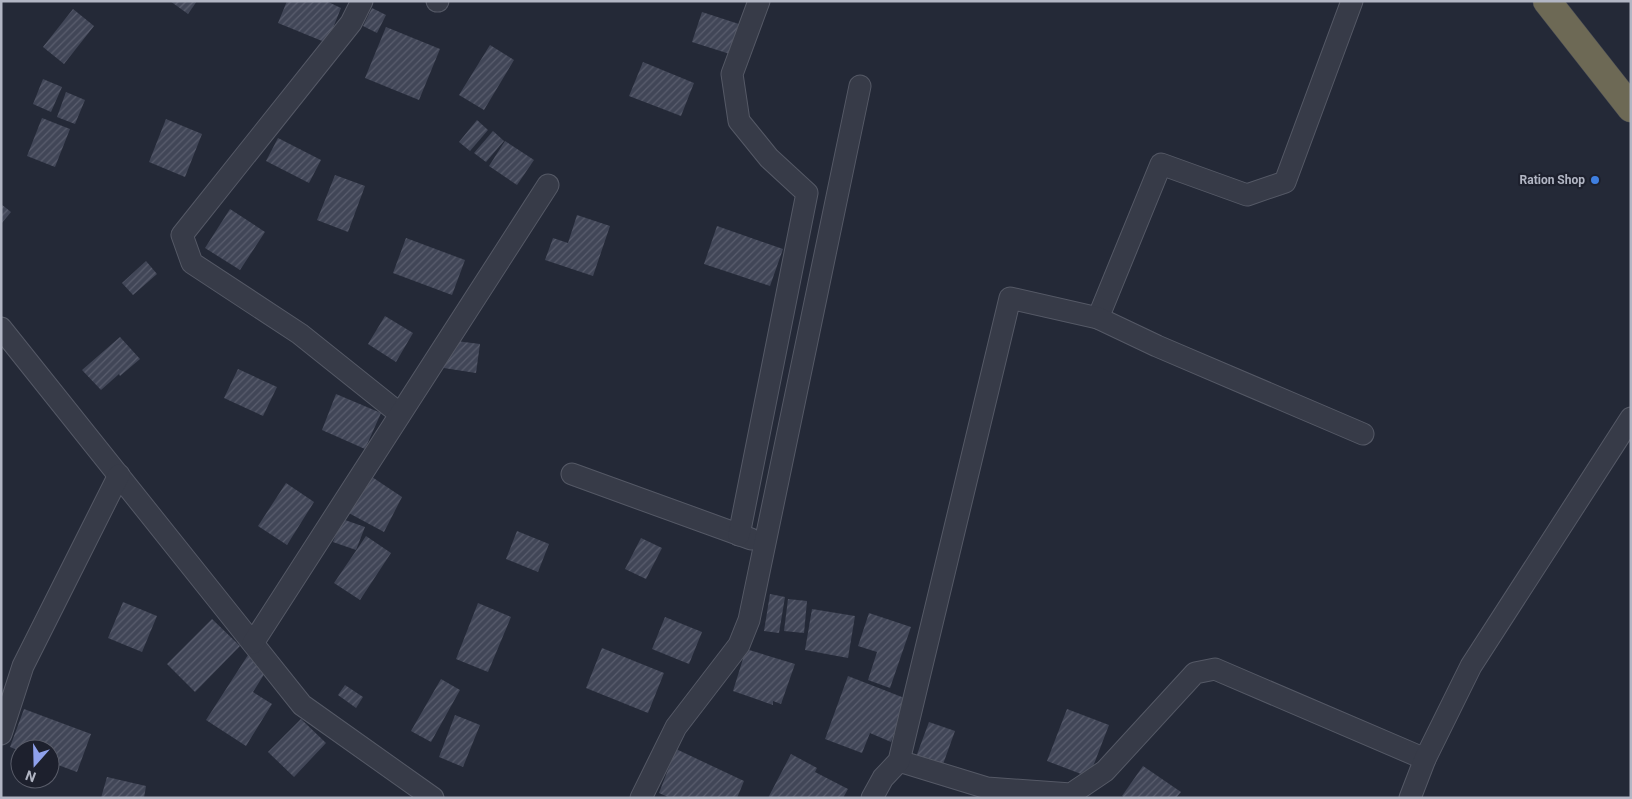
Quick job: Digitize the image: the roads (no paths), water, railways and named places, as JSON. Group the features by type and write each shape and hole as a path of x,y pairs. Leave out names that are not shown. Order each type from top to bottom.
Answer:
{"highway":[{"path":"1549,2 1631,108"}],"street":[{"path":"362,1 352,23 182,235 192,263 300,334 400,414"},
{"path":"739,535 807,193 769,158 738,121 732,74 759,1"},
{"path":"1098,318 1161,164 1247,195 1285,182 1352,1"},
{"path":"641,798 676,727 739,645 749,620 860,86"},
{"path":"253,643 548,185"},
{"path":"872,798 883,778 899,762 1010,298 1098,318 1157,346 1363,434"},
{"path":"1,328 302,705 433,798"},
{"path":"1410,798 1424,759 1471,666 1631,418"},
{"path":"572,474 765,544"},
{"path":"1,734 23,666 119,475"},
{"path":"899,762 987,788 1071,794 1105,771 1195,673 1214,669 1424,759"}],"place":[{"name":"Ration Shop","path":"1595,180"}]}
